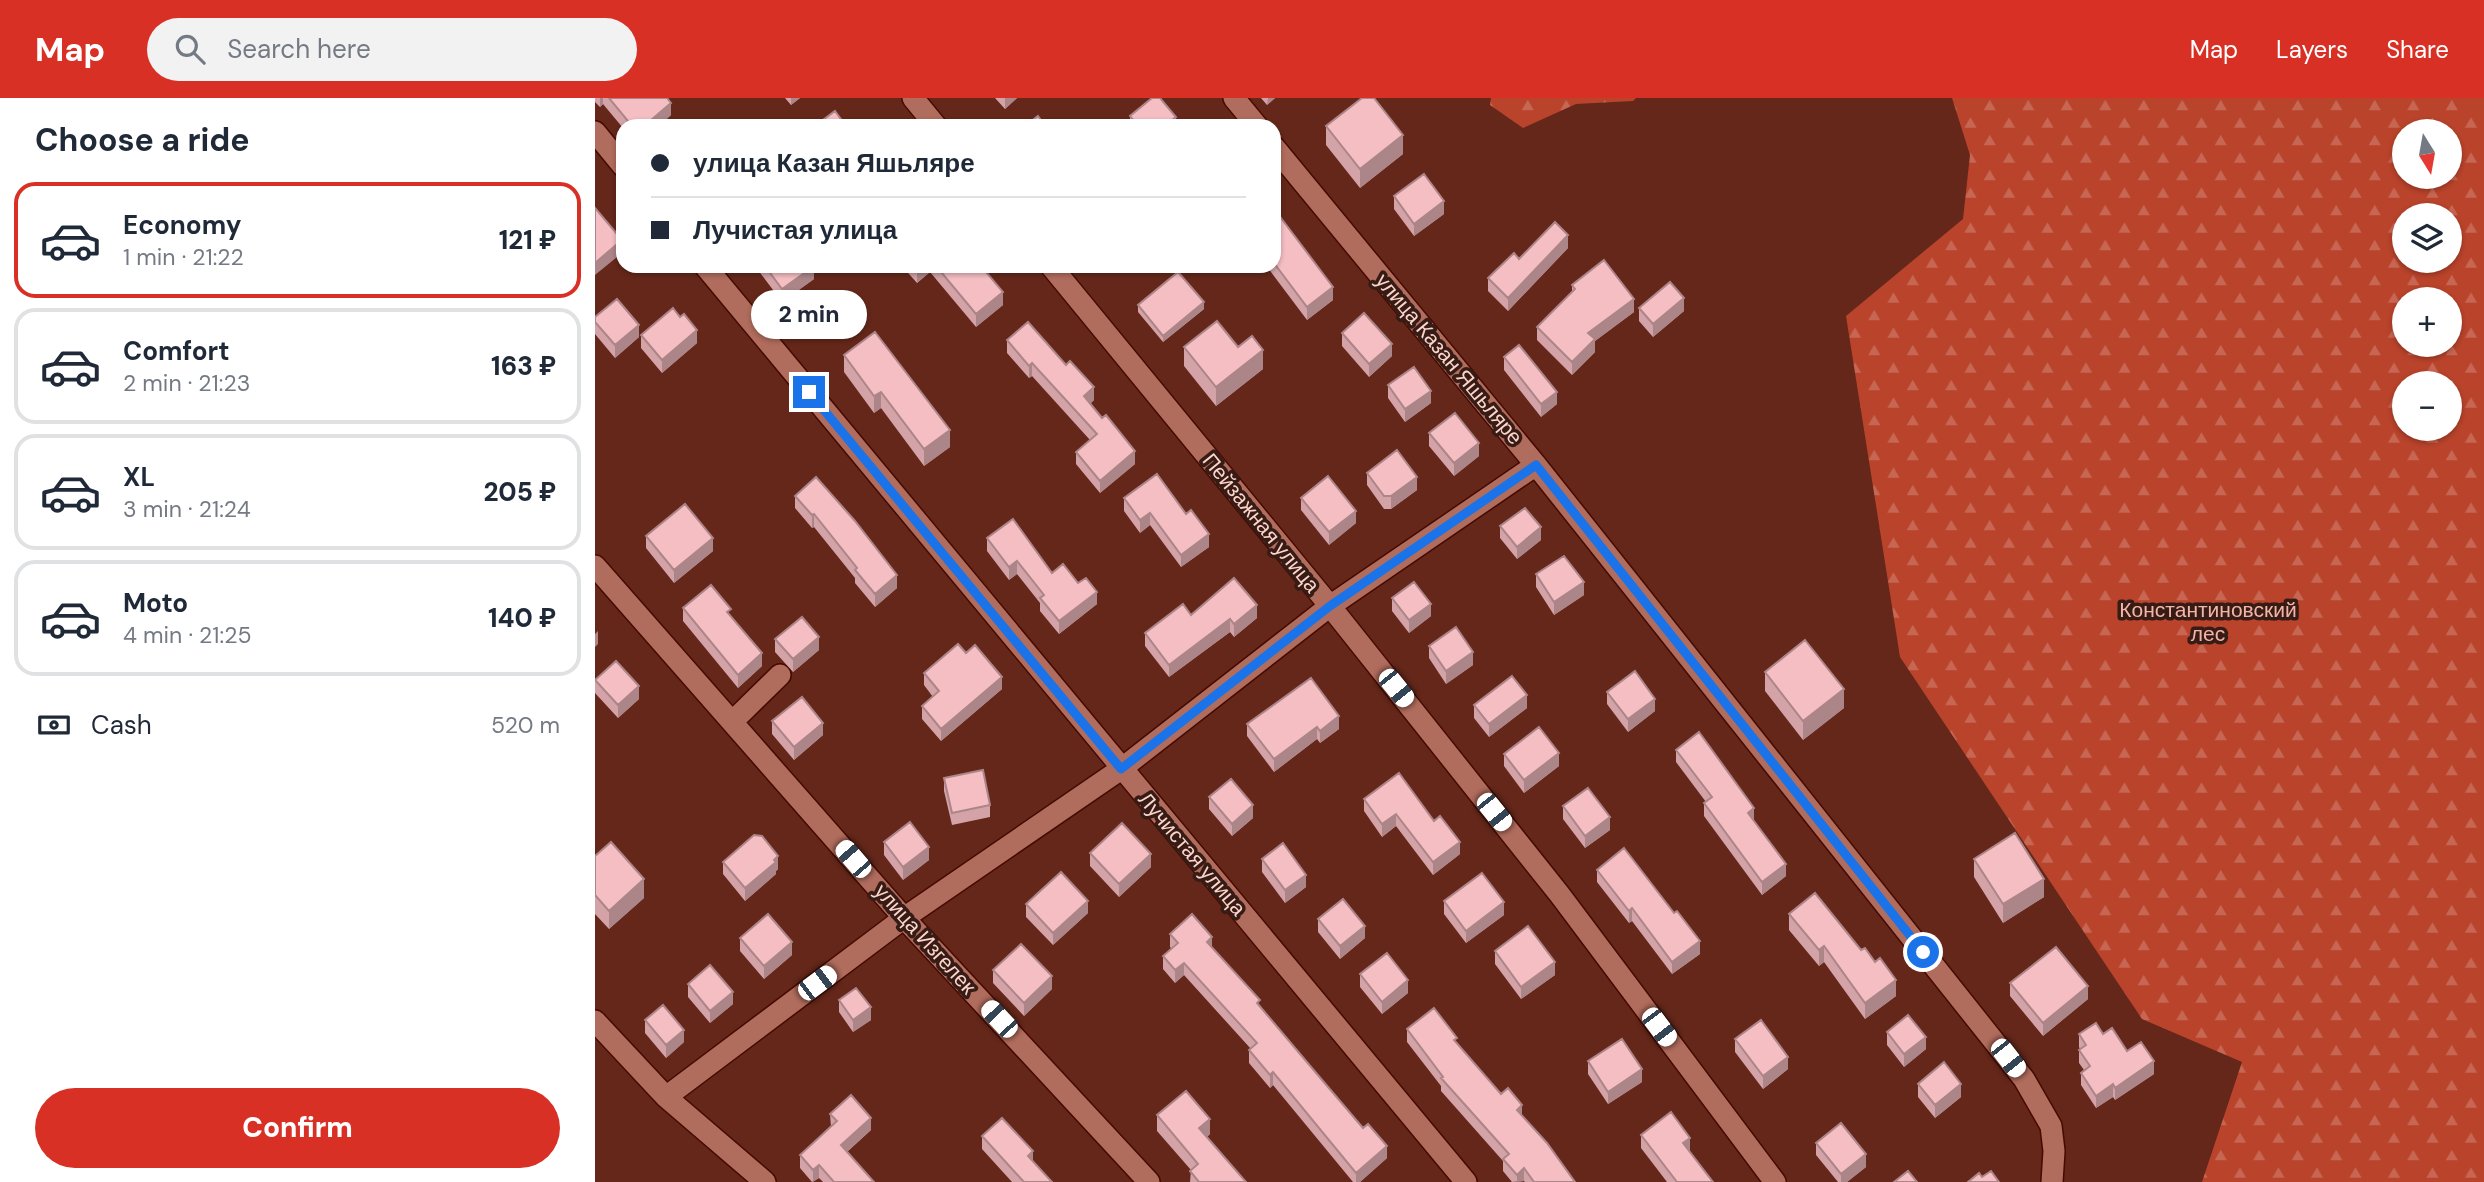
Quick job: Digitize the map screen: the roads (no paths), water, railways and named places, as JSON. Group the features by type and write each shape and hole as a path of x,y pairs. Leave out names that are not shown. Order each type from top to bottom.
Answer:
{"street":[{"path":"913,98 930,119"},
{"path":"1234,98 1251,119"},
{"path":"595,132 616,158"},
{"name":"улица Казан Яшьляре","path":"1281,155 1536,465 2024,1079 2051,1126 2054,1151 2052,1182"},
{"name":"Лучистая улица","path":"711,273 1466,1182"},
{"name":"Пейзажная улица","path":"1057,273 1330,606 1560,895 1775,1182"},
{"path":"666,1097 904,918 1121,769 1330,606 1536,465"},
{"name":"улица Изгелек","path":"595,566 904,918 1149,1182"},
{"path":"732,722 780,676"},
{"path":"595,1021 666,1097 765,1182"}],"park label":[{"name":"Константиновский лес","path":"2208,622"}]}
